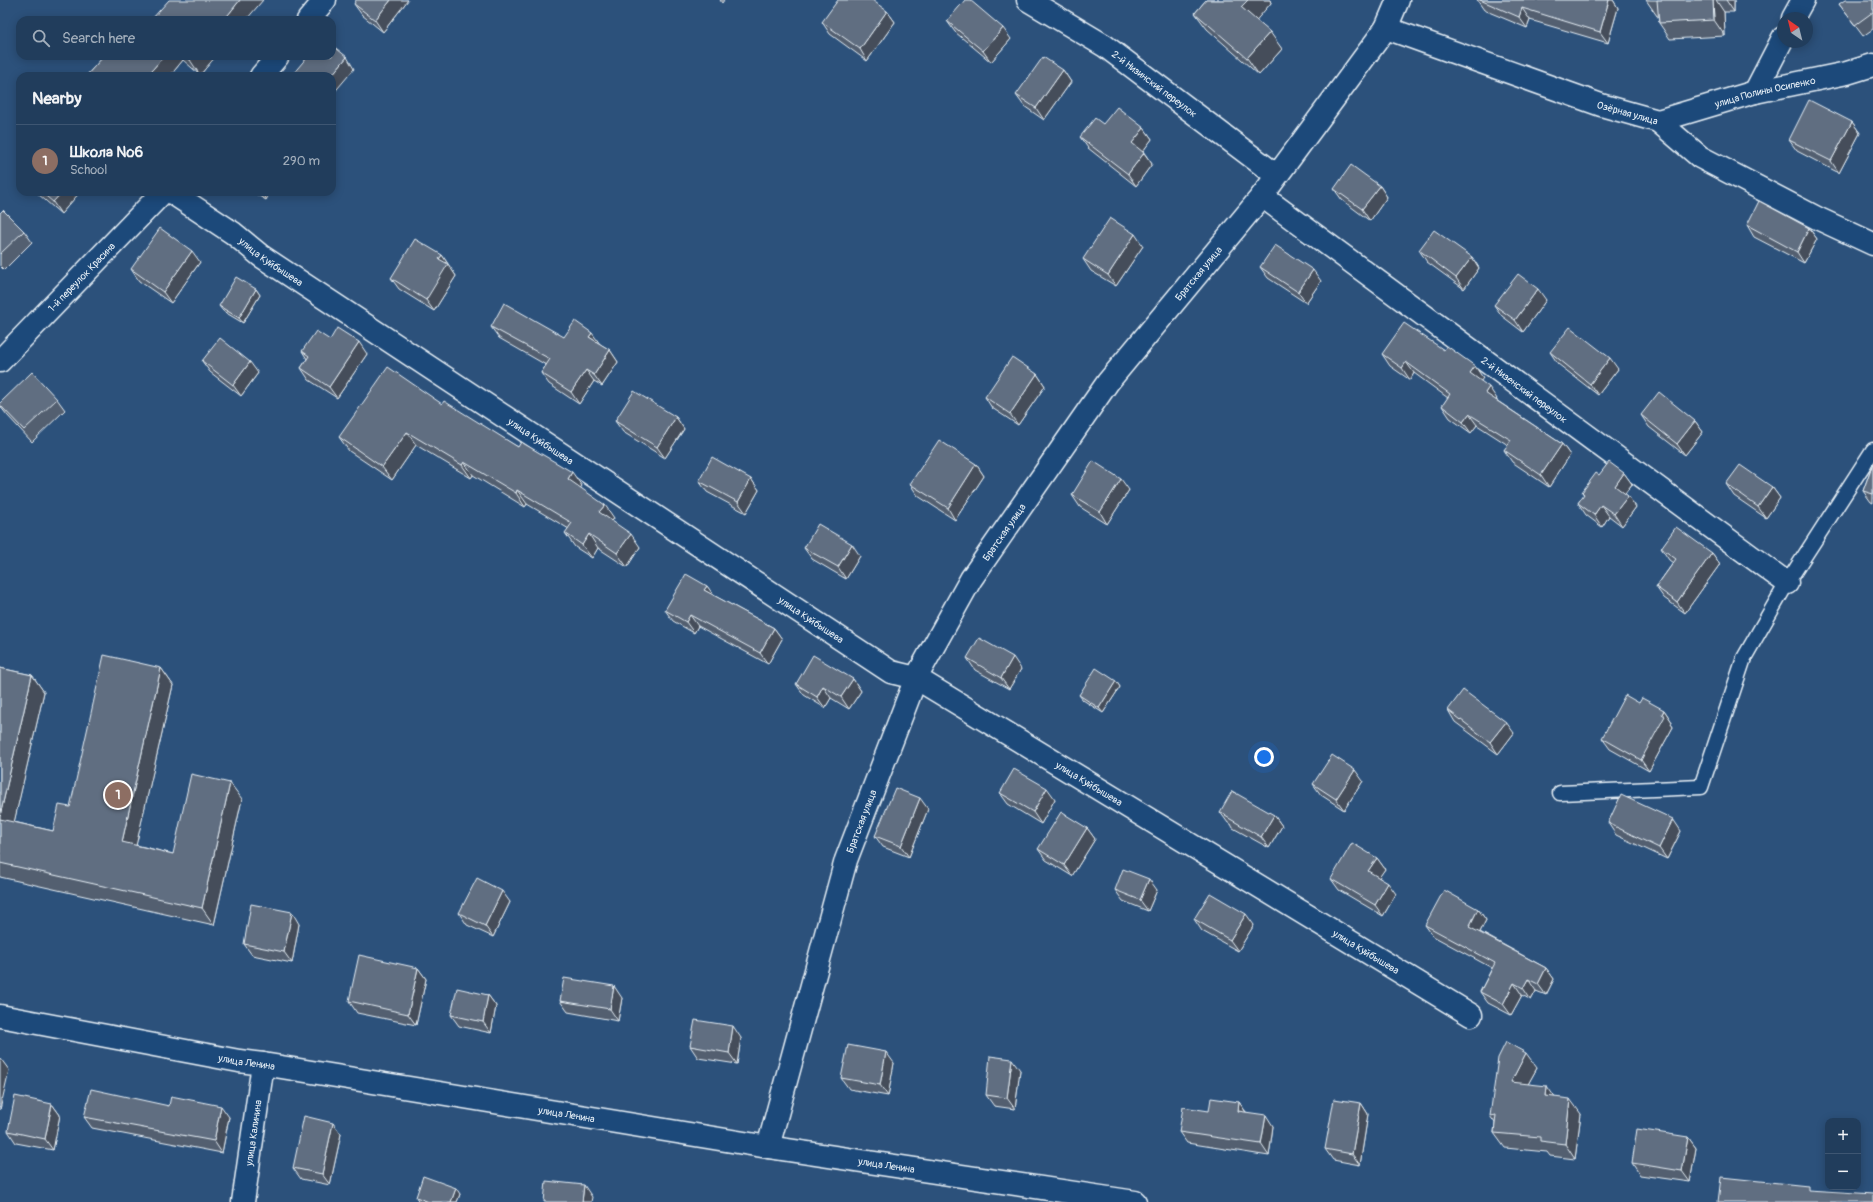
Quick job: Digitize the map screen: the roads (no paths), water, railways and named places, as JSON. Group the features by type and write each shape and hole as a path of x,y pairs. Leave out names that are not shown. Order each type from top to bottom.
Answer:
{"street":[{"path":"311,16 325,0"},
{"name":"2-й Низинский переулок","path":"1028,0 1105,46 1276,175"},
{"name":"Братская улица","path":"768,1147 846,860 916,678 971,579 1108,382 1262,196 1276,175 1386,28 1398,0"},
{"path":"1796,12 1802,0"},
{"name":"Озёрная улица","path":"1386,28 1601,106 1658,121 1700,157 1817,218 1873,244"},
{"path":"1755,92 1778,48"},
{"path":"264,72 275,60"},
{"name":"улица Полины Осипенко","path":"1658,121 1755,92 1847,73 1873,64"},
{"name":"1-й переулок Красина","path":"0,361 159,196"},
{"name":"улица Куйбышева","path":"177,196 233,233 261,256 891,672 916,678 1471,1015"},
{"name":"2-й Низенский переулок","path":"1262,196 1787,584"},
{"name":"улица Ленина","path":"0,1016 239,1061 768,1147 1135,1202"},
{"name":"улица Калинина","path":"243,1202 263,1064"}],"lane":[{"path":"1560,793 1701,787 1744,658 1787,584 1873,450"}],"place":[{"name":"Школа №6","path":"118,795"}]}
